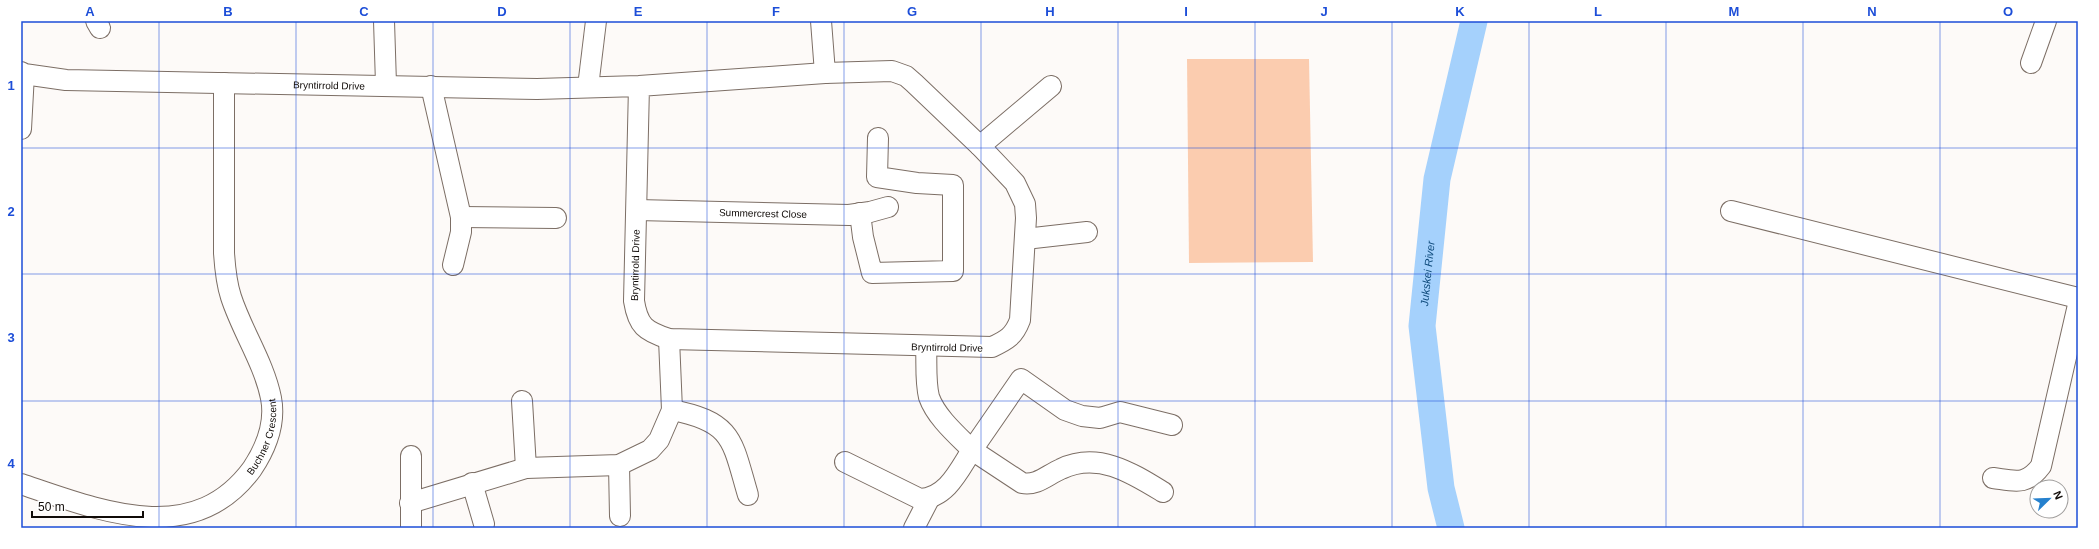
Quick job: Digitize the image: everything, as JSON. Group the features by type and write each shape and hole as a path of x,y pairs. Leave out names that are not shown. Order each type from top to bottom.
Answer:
{"street":[{"path":"384,21 386,84"},
{"path":"588,87 596,21"},
{"path":"820,21 825,73"},
{"path":"2031,63 2046,21"},
{"name":"Bryntirrold Drive","path":"22,73 66,80 386,84 489,88 639,86 825,73 881,70 892,71 906,76 980,146 1015,183 1021,192 1025,204 1025,239 1020,320 1015,332 1003,342 992,347 926,347 668,339 652,334 643,327 636,315 634,301 639,86"},
{"path":"21,128 22,73"},
{"name":"Buchner Crescent","path":"21,484 130,521 151,524 175,524 201,516 224,501 246,479 259,458 271,428 273,414 266,379 239,318 226,280 224,253 224,83"},
{"path":"431,86 461,217 461,232 453,265"},
{"path":"980,146 1051,86"},
{"path":"860,213 863,236 872,273 953,272 953,185 917,183 877,177 878,138"},
{"name":"Summercrest Close","path":"637,210 848,215 888,207"},
{"path":"1731,211 2078,298"},
{"path":"461,217 556,218"},
{"path":"1025,239 1087,232"},
{"path":"1993,478 2021,482 2029,479 2041,466 2078,305"},
{"path":"410,503 472,483 526,468 619,465 650,450 660,440 672,410 668,339"},
{"path":"926,347 928,387 932,405 972,450 1022,484 1030,485 1062,468 1071,465 1104,463 1136,476 1163,492"},
{"path":"845,462 920,499 929,499 939,494 946,488 1021,379 1065,410 1082,416 1100,418 1120,412 1172,425"},
{"path":"522,401 526,468"},
{"path":"672,410 698,415 711,421 728,434 734,446 748,495"},
{"path":"411,456 411,528"},
{"path":"619,465 620,516"},
{"path":"472,483 484,524"},
{"path":"914,528 929,499"}],"shaded area":[{"path":"1187,59 1309,59 1313,262 1189,263"}],"waterway":[{"name":"Jukskei River","path":"1451,528 1441,488 1422,326 1437,179 1474,21"}]}
